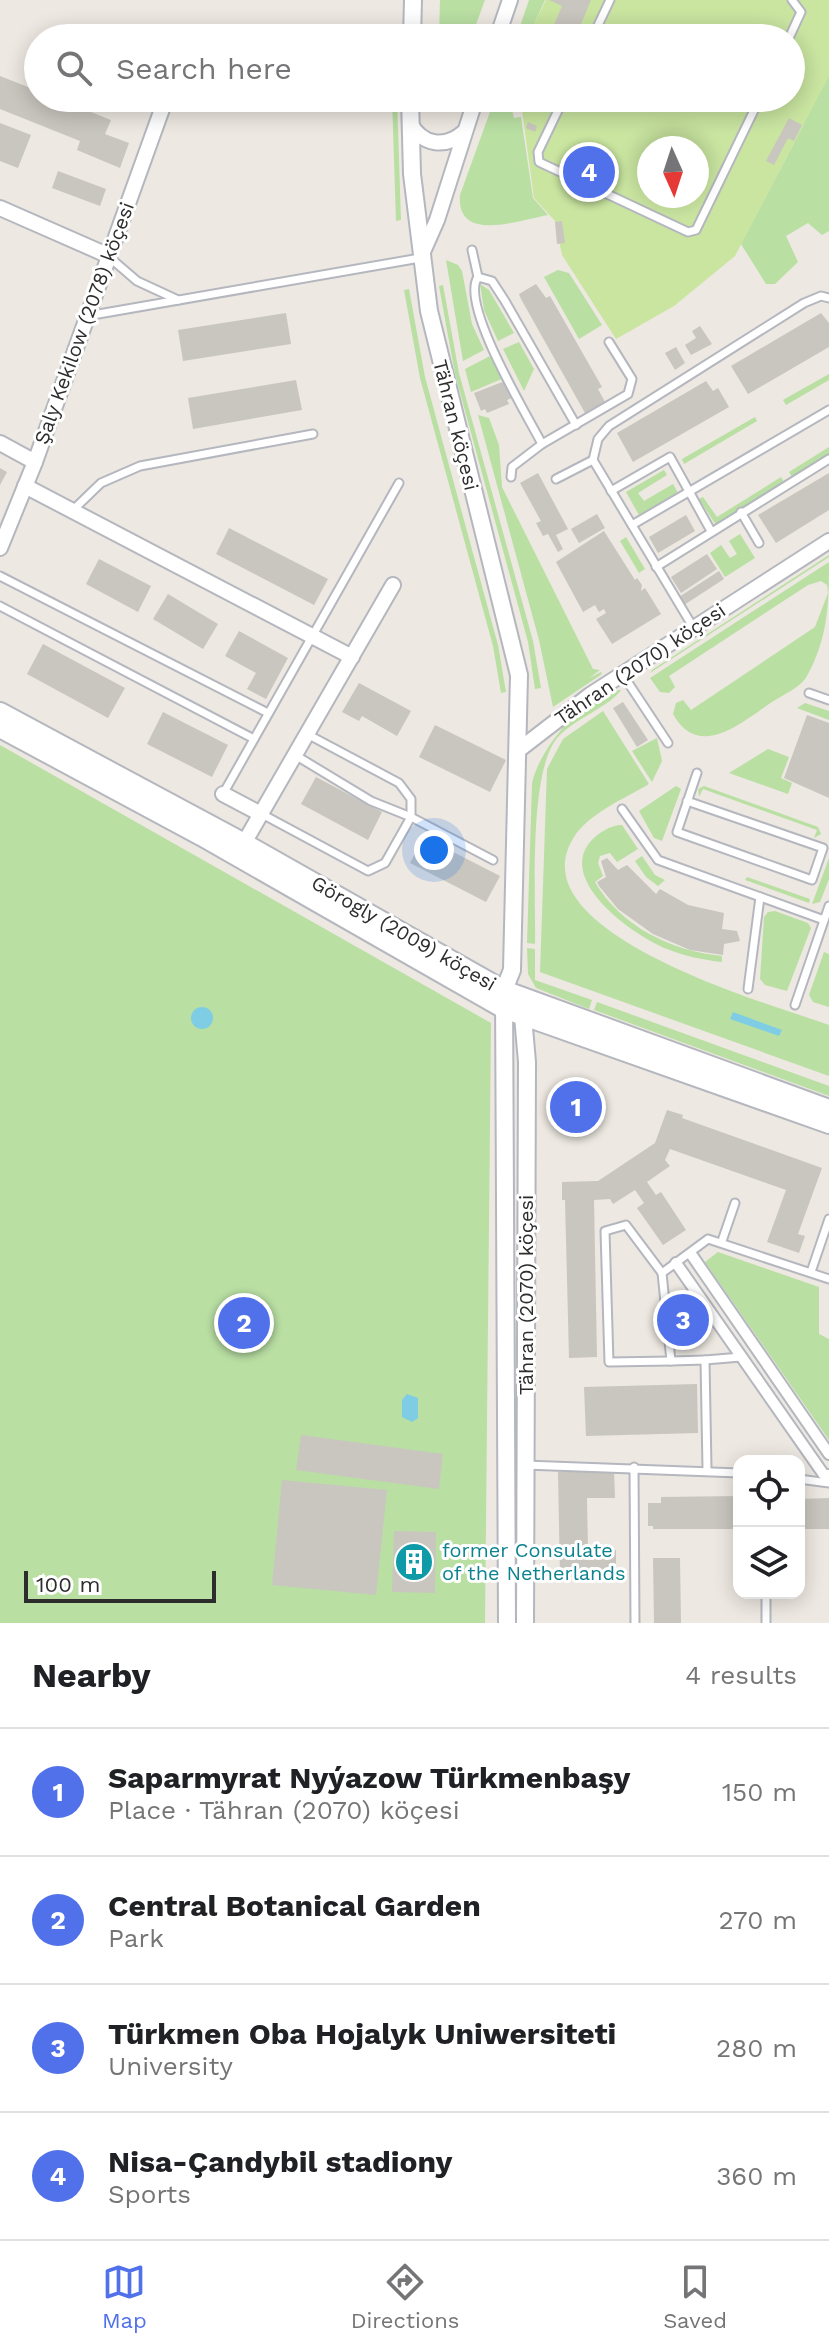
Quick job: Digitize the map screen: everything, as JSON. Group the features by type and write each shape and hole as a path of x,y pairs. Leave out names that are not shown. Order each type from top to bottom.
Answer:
{"main road":[{"name":"Görogly (2009) köçesi","path":"0,712 244,843 504,990 829,1109"},
{"name":"Görogly (2009) köçesi","path":"0,728 201,836 504,1009 829,1124"}],"street":[{"path":"412,24 413,0"},
{"path":"502,24 510,0"},
{"name":"Şaly Kekilow (2078) köçesi","path":"0,548 35,462 161,112"},
{"name":"Tähran köçesi","path":"410,112 420,258 449,404 516,655 520,749"},
{"path":"420,258 437,220 471,112"},
{"path":"410,123 419,136 434,143 450,142 464,132"},
{"path":"0,208 107,255"},
{"path":"0,443 35,462"},
{"path":"25,486 352,657"},
{"name":"Tähran (2070) köçesi","path":"507,1623 504,990 512,970 520,749 550,723 829,541"},
{"path":"244,843 393,585"},
{"path":"223,794 259,813"},
{"name":"Tähran (2070) köçesi","path":"512,970 522,997 527,1062 525,1623"},
{"path":"691,1254 829,1454"},
{"path":"676,1263 824,1475 829,1475"}],"lane":[{"path":"599,24 610,0"},
{"path":"792,0 801,12 795,24"},
{"path":"557,112 538,152 539,162 688,232 699,225 753,112"},
{"path":"472,250 478,277 472,292 480,324 542,444"},
{"path":"107,255 137,281 180,300"},
{"path":"87,316 420,258"},
{"path":"478,277 492,281 576,425"},
{"path":"693,627 593,460 598,439 609,426 804,303 821,296 829,298"},
{"path":"511,477 512,467 542,444 619,401 632,386 632,379 609,342"},
{"path":"632,525 829,410"},
{"path":"73,510 101,483 140,466 313,434"},
{"path":"611,491 670,457 711,531"},
{"path":"656,567 829,459"},
{"path":"556,479 593,460"},
{"path":"223,794 310,635 399,483"},
{"path":"741,512 759,543"},
{"path":"0,576 268,713"},
{"path":"0,606 254,739"},
{"path":"623,675 668,743"},
{"path":"809,693 829,700"},
{"path":"259,813 368,871 385,863 411,817 411,799 399,783 307,734"},
{"path":"295,755 371,801 411,817 493,860"},
{"path":"687,801 823,848 812,880 677,832 687,801 697,773"},
{"path":"622,809 658,860 824,920"},
{"path":"748,989 760,897"},
{"path":"795,1005 829,906"},
{"path":"722,1241 735,1203"},
{"path":"811,1272 829,1219"},
{"path":"671,1361 662,1273 626,1225 605,1231 609,1362 671,1361 705,1360 741,1357"},
{"path":"662,1273 708,1239 722,1241 829,1279"},
{"path":"705,1360 707,1469"},
{"path":"525,1465 733,1472"},
{"path":"634,1467 635,1623"},
{"path":"805,1480 829,1483"},
{"path":"766,1599 766,1623"}],"green space":[{"path":"440,0 485,0 476,24 439,24"},
{"path":"529,0 545,0 535,22 539,24 521,24"},
{"path":"546,0 829,0 829,76 735,256 674,306 616,339 562,255 555,221 534,198 522,112 805,112 805,24 534,24"},
{"path":"829,6 829,231 822,235 808,223 786,236 798,262 775,284 766,284 741,244 803,126"},
{"path":"392,112 397,112 401,220 396,221"},
{"path":"490,112 512,112 514,118 521,117 533,198 548,215 507,224 479,224 468,220 461,210 460,195"},
{"path":"446,260 458,265 462,271 472,324 484,350 463,361"},
{"path":"558,270 569,273 602,325 579,339 544,277"},
{"path":"480,284 489,290 514,333 498,341 484,310"},
{"path":"443,285 459,373 533,641 541,688 535,689 528,642 455,374 439,286"},
{"path":"409,289 425,377 498,645 506,692 501,693 493,646 420,378 404,290"},
{"path":"519,342 534,369 524,391 503,349"},
{"path":"490,356 504,378 471,392 465,369"},
{"path":"829,374 829,380 786,405 783,400"},
{"path":"478,415 489,418 499,445 502,487 593,669 600,670 589,678 602,674 553,707 539,640"},
{"path":"755,417 757,421 684,464 682,459"},
{"path":"829,447 829,454 792,477 789,472"},
{"path":"664,470 667,475 638,493 644,501 673,484 678,493 639,515 626,492"},
{"path":"781,477 784,482 716,525 699,499 703,497 717,517"},
{"path":"740,534 755,558 725,577 710,553 721,545 730,558 737,554 729,541"},
{"path":"626,537 645,569 639,573 620,541"},
{"path":"829,557 650,673 652,670"},
{"path":"829,562 828,607 823,634 804,680 748,719 721,733 695,735 683,728 673,714 676,703 683,700 691,710 815,627 828,593 827,585 821,581 808,585 669,676 675,687 669,693 660,692 650,678"},
{"path":"621,690 558,737 548,754 538,805 535,944 527,943 532,784 536,771 553,740 579,711 608,692"},
{"path":"805,703 829,711 829,720 797,708"},
{"path":"603,711 649,784 598,813 574,837 565,872 580,904 613,933 658,960 757,1001 829,1025 829,1076 540,972 547,769 563,739"},
{"path":"657,738 662,761 652,782 632,751"},
{"path":"0,745 491,1023 485,1623 0,1623"},
{"path":"768,749 789,757 781,778 792,783 788,794 729,773"},
{"path":"676,786 681,789 662,841 654,838 639,811"},
{"path":"704,786 818,827 821,834 814,838 817,830 703,789 699,797 698,789"},
{"path":"622,825 638,849 617,862 610,853 600,856 598,863 603,876 595,882 606,898 633,924 650,934 685,949 722,956 722,962 687,956 653,943 620,920 592,890 584,874 583,858 590,842 609,828"},
{"path":"642,856 655,875 665,880 658,886 646,877 635,861"},
{"path":"829,858 829,879 820,902 812,904"},
{"path":"747,877 810,899 809,903 745,880"},
{"path":"775,911 808,923 811,928 787,991 765,985 760,979 764,917 768,912"},
{"path":"527,948 535,949 535,980 592,1000 589,1009 536,988 528,974"},
{"path":"824,952 829,954 829,1007 813,1002 809,995"},
{"path":"597,1002 829,1086 829,1096 594,1010"},
{"path":"718,1252 819,1287 819,1334 829,1339 829,1440 705,1262"}],"water":[{"path":"198,1007 206,1007 213,1018 206,1029 198,1029 191,1022 191,1014"},
{"path":"733,1012 782,1030 779,1036 730,1019"},
{"path":"407,1394 418,1398 418,1418 412,1422 402,1417 402,1400"}],"building":[{"path":"549,0 591,0 581,24 554,24 562,6"},
{"path":"0,76 24,85 24,112 91,112 111,120 105,134 129,143 120,168 77,150 80,141 0,109"},
{"path":"789,118 802,125 794,141 788,138 774,165 766,161"},
{"path":"528,122 537,126 535,132 526,128"},
{"path":"0,123 31,135 18,168 0,161"},
{"path":"58,171 106,189 100,206 52,188"},
{"path":"562,221 565,243 557,244 555,222"},
{"path":"536,284 546,298 550,296 602,387 598,389 605,402 585,413 519,294"},
{"path":"286,313 291,344 183,361 178,330"},
{"path":"821,313 829,323 829,347 748,394 731,366"},
{"path":"700,326 712,344 691,355 685,345 696,338 692,331"},
{"path":"676,347 685,363 675,370 665,353"},
{"path":"296,380 302,410 193,429 188,398"},
{"path":"505,381 512,398 507,400 509,404 487,413 485,409 481,411 474,393"},
{"path":"706,381 713,391 718,388 729,407 633,462 617,433"},
{"path":"0,468 7,472 0,485"},
{"path":"538,473 568,529 556,535 563,549 558,552 548,534 543,536 536,523 541,521 520,483"},
{"path":"829,473 829,510 776,543 758,515"},
{"path":"597,514 605,528 579,543 571,529"},
{"path":"686,515 695,531 658,553 649,537"},
{"path":"229,528 328,579 314,605 216,554"},
{"path":"604,531 635,580 637,578 642,585 641,591 645,588 661,614 612,644 596,619 606,613 604,609 599,612 595,605 583,612 556,562"},
{"path":"707,554 717,569 681,593 671,577"},
{"path":"99,559 151,586 138,612 86,584"},
{"path":"719,571 724,579 684,605 679,597"},
{"path":"168,594 218,624 203,649 153,619"},
{"path":"239,631 288,658 266,699 247,689 256,673 225,656"},
{"path":"43,644 125,688 108,718 27,674"},
{"path":"359,683 411,711 397,736 362,716 359,721 342,712"},
{"path":"623,702 648,740 637,747 613,708"},
{"path":"163,712 228,745 212,777 147,744"},
{"path":"807,715 829,723 829,798 784,778"},
{"path":"435,725 506,760 490,792 419,757"},
{"path":"316,777 382,812 368,840 301,804"},
{"path":"424,837 500,876 486,902 410,863"},
{"path":"607,858 618,870 627,865 656,894 660,889 688,905 724,913 722,929 737,931 740,941 724,944 723,955 690,950 653,934 618,909 599,886 597,882 606,877 601,861"},
{"path":"667,1110 822,1168 798,1234 805,1236 799,1253 767,1242 786,1190 670,1149 665,1160 670,1166 647,1182 656,1195 661,1192 686,1230 663,1245 637,1208 644,1203 635,1190 613,1204 610,1199 594,1200 597,1357 569,1358 562,1182 598,1181 655,1143"},
{"path":"697,1384 698,1433 586,1436 584,1387"},
{"path":"301,1435 443,1454 439,1489 296,1470"},
{"path":"614,1471 615,1498 587,1498 588,1551 616,1550 616,1576 560,1577 558,1472"},
{"path":"282,1480 387,1490 376,1595 272,1585"},
{"path":"733,1496 733,1529 653,1529 653,1526 648,1526 648,1503 661,1503 661,1497"},
{"path":"829,1498 829,1529 805,1529 805,1499"},
{"name":"former Consulate of the Netherlands","path":"394,1531 436,1532 435,1593 392,1592"},
{"path":"653,1558 680,1558 681,1623 654,1623"}],"place":[{"name":"Nisa-Çandybil stadiony","path":"589,172"},
{"name":"Saparmyrat Nyýazow Türkmenbaşy","path":"576,1107"},
{"name":"Türkmen Oba Hojalyk Uniwersiteti","path":"683,1320"},
{"name":"Central Botanical Garden","path":"244,1323"},
{"name":"former Consulate of the Netherlands","path":"414,1562"}]}
